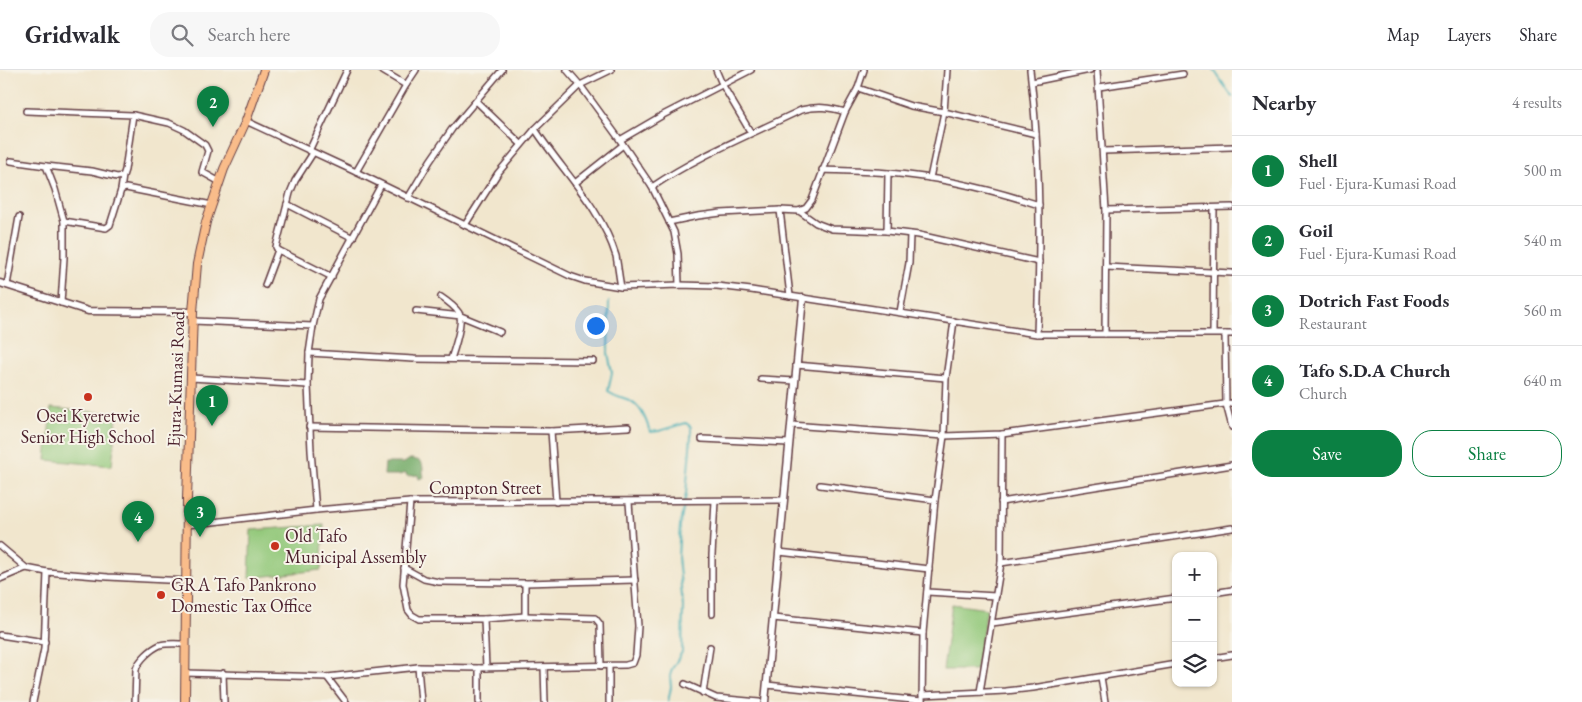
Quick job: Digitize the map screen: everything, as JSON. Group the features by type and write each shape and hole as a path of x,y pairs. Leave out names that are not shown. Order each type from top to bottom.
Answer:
{"main road":[{"name":"Ejura-Kumasi Road","path":"185,702 187,525 193,312 199,246 220,182 246,121 264,70"}],"street":[{"path":"266,285 278,250 276,247 277,242 295,181 311,152 347,70"},
{"path":"381,70 406,85"},
{"path":"356,172 416,70"},
{"path":"408,198 430,160 452,129 502,70"},
{"path":"566,70 620,140 652,187 674,232 678,254 679,285"},
{"path":"465,225 484,194 521,144 535,129 580,86 611,70"},
{"path":"716,70 722,84 752,133"},
{"path":"620,140 663,114 750,70"},
{"path":"669,222 706,215 780,210 799,211 806,208 812,200 845,112 858,88 864,70"},
{"path":"930,178 944,112 947,70"},
{"path":"1030,70 1036,134 1039,205 1038,334"},
{"path":"1032,82 1090,70"},
{"path":"1097,70 1106,210 1105,334"},
{"path":"1099,87 1183,74"},
{"path":"858,88 911,106 1036,134"},
{"path":"476,101 521,144"},
{"path":"652,187 681,168 800,110 814,106 828,107 845,112"},
{"path":"26,112 133,114 169,123 184,130 205,145 208,152 202,172 220,182"},
{"path":"64,221 106,228 110,225 121,190 133,114"},
{"path":"246,121 570,276 592,283 621,287 717,286 1038,334 1232,334"},
{"path":"535,129 599,218 616,256 621,287"},
{"path":"574,183 623,145"},
{"path":"1103,151 1232,146"},
{"path":"12,160 46,166 92,170 117,177 123,176"},
{"path":"46,166 64,221 61,303"},
{"path":"822,170 888,173 930,178 1002,193 1039,205"},
{"path":"888,173 888,231"},
{"path":"316,510 309,427 308,385 309,354 313,326 319,299 381,185"},
{"path":"121,190 126,188 212,205"},
{"path":"287,204 353,238"},
{"path":"1106,210 1232,207"},
{"path":"1213,333 1214,208"},
{"path":"780,210 790,296"},
{"path":"799,211 816,223 832,229 888,231 910,234 1039,262"},
{"path":"18,216 3,284 88,311 193,312"},
{"path":"900,312 908,263 910,234"},
{"path":"278,250 332,277"},
{"path":"1106,267 1232,273"},
{"path":"442,297 461,316 451,359"},
{"path":"765,702 803,298"},
{"path":"416,311 461,316 500,332"},
{"path":"922,699 923,633 935,500 944,436 946,378 954,321"},
{"path":"193,322 313,326"},
{"path":"1225,334 1232,427"},
{"path":"309,354 404,359 593,361"},
{"path":"796,365 946,378"},
{"path":"191,378 308,385"},
{"path":"761,379 795,381"},
{"path":"791,425 944,436 1002,434 1229,403"},
{"path":"309,427 551,431 628,427"},
{"path":"551,431 556,502"},
{"path":"980,692 1001,563 1002,434"},
{"path":"702,438 789,443"},
{"path":"1001,502 1232,465"},
{"path":"820,485 935,500"},
{"name":"Compton Street","path":"187,525 316,510 410,502 784,500"},
{"path":"712,614 712,555 715,501"},
{"path":"410,502 403,584 408,610 412,615 419,619 484,619 525,616 595,618 600,624 601,666"},
{"path":"185,673 327,677 418,668 626,666 633,663 636,655 638,626 629,502"},
{"path":"1001,563 1232,528"},
{"path":"0,546 26,568 47,572 186,581"},
{"path":"779,552 929,569"},
{"path":"0,579 26,568"},
{"path":"404,568 424,579 439,582 525,583 635,580"},
{"path":"33,702 45,642 47,572"},
{"path":"525,583 525,616"},
{"path":"1217,592 1232,590"},
{"path":"927,592 996,596"},
{"path":"992,623 1172,599"},
{"path":"773,618 923,633"},
{"path":"484,619 486,668"},
{"path":"0,635 45,642"},
{"path":"135,702 136,669 138,664 161,645 186,644"},
{"path":"708,702 706,694 710,648"},
{"path":"1217,657 1232,654"},
{"path":"767,685 922,699 1024,689 1172,665"},
{"path":"609,666 609,702"},
{"path":"544,667 545,702"},
{"path":"418,668 421,702"},
{"path":"479,702 480,668"},
{"path":"224,673 224,702"},
{"path":"327,677 346,702"},
{"path":"1101,677 1105,702"},
{"path":"685,684 716,698 759,702"}],"green space":[{"path":"51,408 117,414 112,466 46,460"},
{"path":"410,459 421,462 424,477 419,479 418,475 407,476 406,473 384,475 385,463 404,463"},
{"path":"324,525 321,570 249,578 251,530"},
{"path":"952,604 987,609 976,670 943,670"}],"waterway":[{"path":"1214,70 1232,97"},
{"path":"609,302 608,353 612,373 608,391 635,403 643,415 650,432 686,423 691,427 686,494 680,525 678,557 683,606 682,652 670,676 671,687 668,702"}],"place":[{"name":"Goil","path":"213,127"},
{"name":"Osei Kyeretwie Senior High School","path":"88,397"},
{"name":"Shell","path":"212,426"},
{"name":"Dotrich Fast Foods","path":"200,537"},
{"name":"Tafo S.D.A Church","path":"138,542"},
{"name":"Old Tafo Municipal Assembly","path":"275,546"},
{"name":"GRA Tafo Pankrono Domestic Tax Office","path":"161,595"}]}
